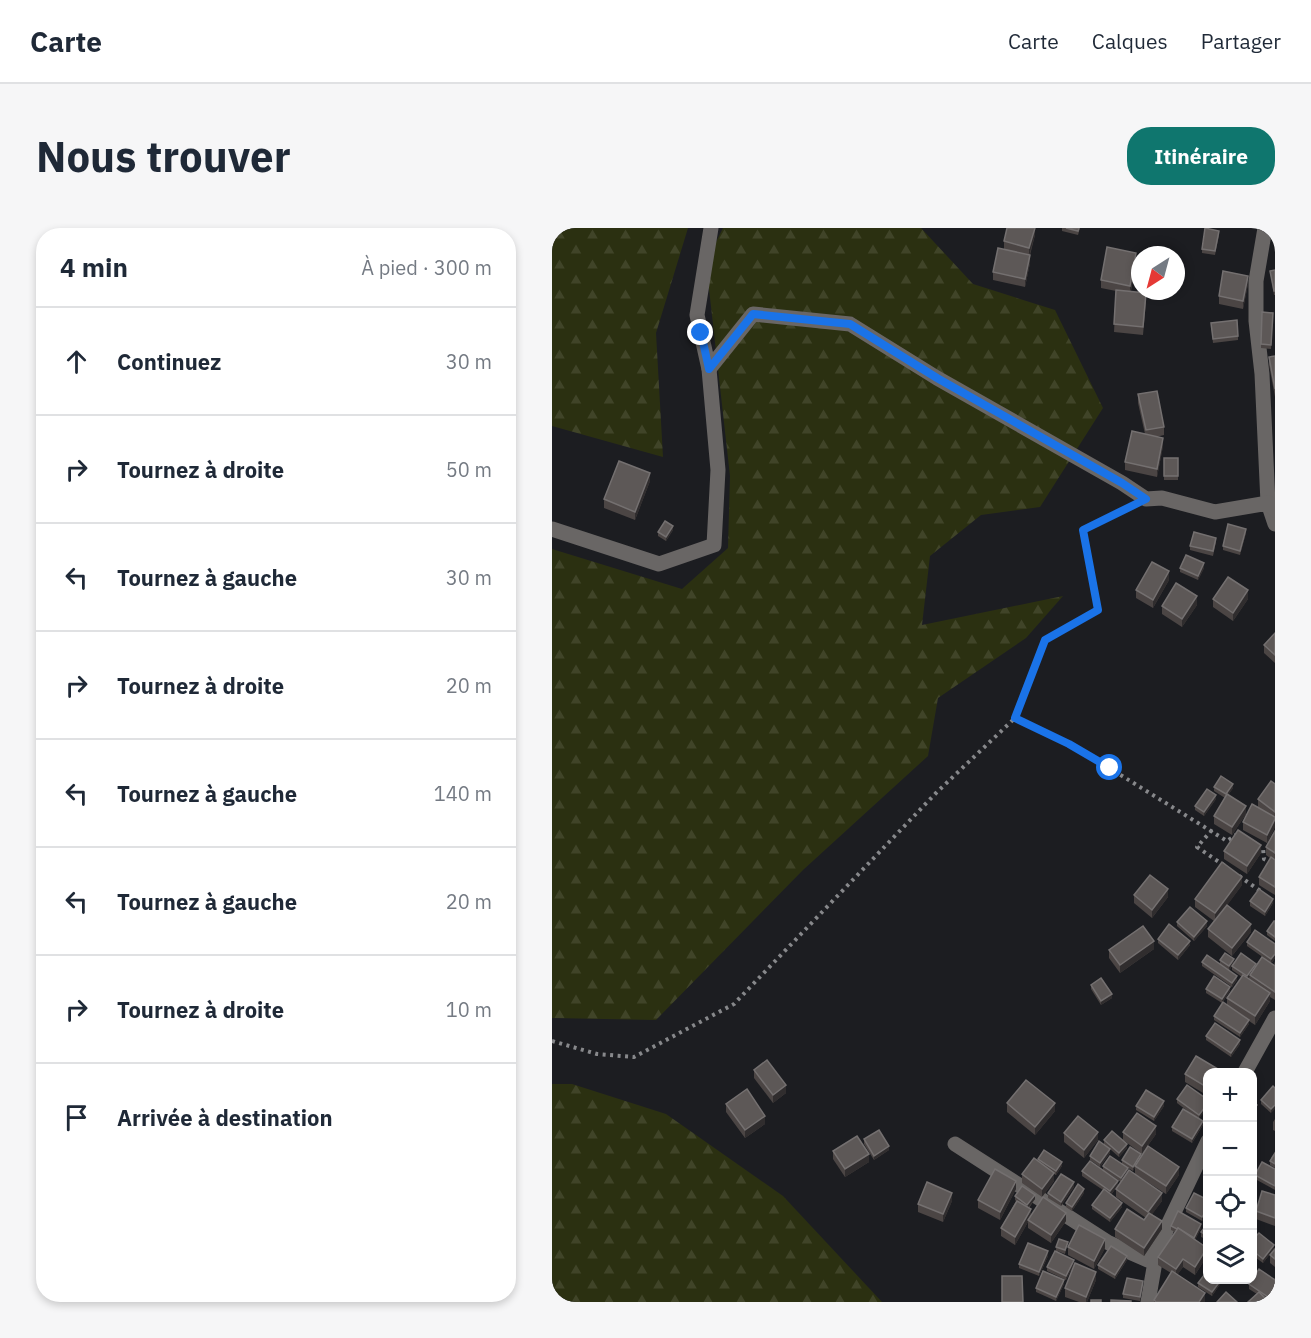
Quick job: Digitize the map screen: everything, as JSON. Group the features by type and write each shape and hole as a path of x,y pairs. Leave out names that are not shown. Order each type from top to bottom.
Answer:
{"street":[{"path":"552,529 659,564 714,545 718,470 709,369 698,315 711,228"},
{"path":"1268,236 1256,281 1256,321 1271,506 1275,524"},
{"path":"709,369 753,314 850,324 937,378 1122,483 1146,499 1162,498 1215,512 1271,506"},
{"path":"1247,1068 1275,1018"},
{"path":"955,1144 1109,1243 1148,1260 1168,1225 1203,1152"},
{"path":"1148,1302 1155,1262 1168,1225"}],"path":[{"path":"552,1041 597,1054 634,1057 735,1004 936,793 1015,718 1045,640 1098,610 1083,530 1146,499"},
{"path":"1015,718 1069,744 1227,841 1238,834"},
{"path":"1212,830 1197,847 1226,867"},
{"path":"1255,844 1263,848 1264,859 1275,864"},
{"path":"1236,874 1265,894"}],"green space":[{"path":"552,228 688,228 656,333 663,457 552,426"},
{"path":"723,228 921,228 973,284 1055,310 1103,408 1040,507 981,515 930,556 922,625 1063,596 1026,638 938,698 928,756 803,870 656,1020 552,1018 552,549 682,589 728,548 730,476 706,262"},
{"path":"552,1084 572,1084 666,1114 783,1196 882,1302 552,1302"}],"building":[{"path":"1007,228 1035,228 1029,248 1004,241"},
{"path":"1205,228 1219,231 1215,251 1202,249"},
{"path":"1107,247 1131,252 1130,286 1101,280"},
{"path":"998,248 1030,255 1025,279 993,272"},
{"path":"1275,270 1275,291 1274,291 1270,271"},
{"path":"1223,271 1248,276 1243,301 1219,296"},
{"path":"1116,290 1131,292 1131,300 1145,300 1143,327 1114,324"},
{"path":"1262,312 1273,313 1271,345 1261,344"},
{"path":"1237,320 1238,336 1213,339 1211,323"},
{"path":"1275,356 1275,389 1269,357"},
{"path":"1157,391 1164,427 1146,430 1138,394"},
{"path":"1132,431 1163,438 1157,469 1125,462"},
{"path":"1164,458 1178,458 1178,476 1164,476"},
{"path":"619,461 650,473 635,512 604,499"},
{"path":"665,521 673,526 666,537 658,532"},
{"path":"1228,524 1246,529 1240,551 1223,546"},
{"path":"1194,532 1216,538 1213,551 1190,546"},
{"path":"1186,555 1204,563 1198,576 1180,568"},
{"path":"1152,562 1169,571 1153,600 1136,590"},
{"path":"1228,577 1248,590 1233,613 1213,599"},
{"path":"1176,583 1197,596 1182,619 1162,606"},
{"path":"1275,633 1275,655 1264,645"},
{"path":"1221,776 1233,784 1226,794 1214,787"},
{"path":"1271,781 1275,784 1275,812 1258,799"},
{"path":"1207,789 1216,795 1204,812 1195,806"},
{"path":"1227,794 1246,806 1232,827 1214,816"},
{"path":"1252,804 1275,817 1267,835 1243,822"},
{"path":"1238,830 1261,845 1247,866 1224,851"},
{"path":"1275,831 1275,853 1266,847"},
{"path":"1271,857 1275,860 1275,887 1259,877"},
{"path":"1222,862 1242,877 1215,913 1195,899"},
{"path":"1150,875 1168,889 1152,910 1134,895"},
{"path":"1259,889 1273,899 1265,912 1250,901"},
{"path":"1227,905 1251,924 1232,948 1208,929"},
{"path":"1190,907 1207,921 1194,937 1177,922"},
{"path":"1275,921 1275,937 1267,931"},
{"path":"1169,924 1190,941 1178,955 1158,939"},
{"path":"1143,926 1154,941 1120,965 1109,950"},
{"path":"1255,930 1275,944 1275,954 1271,959 1247,942"},
{"path":"1225,953 1234,959 1229,966 1220,960"},
{"path":"1241,953 1256,964 1247,976 1232,966"},
{"path":"1207,955 1237,976 1232,983 1202,962"},
{"path":"1262,957 1275,966 1275,992 1250,975"},
{"path":"1243,975 1270,993 1255,1016 1227,998"},
{"path":"1214,976 1230,987 1222,999 1206,989"},
{"path":"1101,978 1112,994 1101,1001 1091,985"},
{"path":"1223,1002 1249,1020 1240,1033 1214,1016"},
{"path":"1215,1023 1240,1040 1231,1053 1206,1036"},
{"path":"1196,1056 1216,1068 1203,1068 1203,1085 1185,1074"},
{"path":"767,1060 786,1085 773,1095 754,1070"},
{"path":"1026,1080 1055,1103 1035,1127 1007,1103"},
{"path":"1187,1085 1203,1096 1203,1110 1199,1115 1177,1099"},
{"path":"1273,1086 1275,1105 1271,1109 1261,1100"},
{"path":"747,1089 765,1116 745,1130 726,1104"},
{"path":"1146,1090 1164,1101 1154,1117 1136,1106"},
{"path":"1183,1109 1203,1121 1192,1139 1172,1127"},
{"path":"1137,1113 1156,1126 1142,1146 1123,1132"},
{"path":"1078,1116 1098,1132 1084,1150 1064,1133"},
{"path":"879,1130 889,1146 874,1156 864,1139"},
{"path":"1112,1131 1127,1144 1119,1153 1104,1140"},
{"path":"857,1136 869,1154 845,1169 833,1151"},
{"path":"1099,1141 1110,1149 1100,1163 1090,1156"},
{"path":"1148,1146 1179,1167 1166,1186 1135,1166"},
{"path":"1130,1147 1141,1154 1133,1167 1122,1160"},
{"path":"1044,1150 1062,1162 1056,1171 1038,1159"},
{"path":"1275,1153 1275,1164 1270,1161"},
{"path":"1110,1156 1128,1168 1121,1178 1103,1166"},
{"path":"1034,1158 1054,1173 1042,1189 1022,1174"},
{"path":"1090,1161 1118,1181 1110,1191 1082,1171"},
{"path":"1262,1162 1275,1169 1275,1186 1257,1176"},
{"path":"995,1169 1016,1181 1000,1212 978,1200"},
{"path":"1129,1170 1162,1193 1148,1212 1116,1189"},
{"path":"1061,1174 1074,1182 1061,1202 1048,1193"},
{"path":"927,1182 952,1193 943,1214 918,1204"},
{"path":"1078,1184 1084,1189 1072,1207 1066,1203"},
{"path":"1022,1186 1035,1195 1027,1205 1015,1196"},
{"path":"1104,1189 1122,1203 1110,1218 1092,1205"},
{"path":"1262,1191 1275,1195 1275,1218 1257,1211"},
{"path":"1194,1193 1203,1198 1202,1217 1186,1208"},
{"path":"1043,1197 1066,1213 1051,1235 1028,1220"},
{"path":"1017,1201 1031,1209 1015,1237 1001,1228"},
{"path":"1127,1209 1144,1220 1149,1213 1162,1221 1144,1248 1115,1229"},
{"path":"1178,1211 1201,1224 1194,1238 1171,1226"},
{"path":"1079,1225 1105,1239 1094,1261 1068,1247"},
{"path":"1178,1228 1203,1245 1203,1254 1195,1267 1183,1259 1176,1269 1158,1257"},
{"path":"1259,1233 1274,1245 1263,1259 1257,1254 1257,1235"},
{"path":"1059,1239 1068,1242 1065,1250 1056,1247"},
{"path":"1028,1243 1048,1251 1039,1272 1019,1264"},
{"path":"1111,1246 1127,1256 1115,1275 1098,1265"},
{"path":"1275,1249 1275,1259 1270,1255"},
{"path":"1055,1251 1074,1260 1066,1276 1047,1267"},
{"path":"1075,1263 1096,1272 1086,1297 1065,1288"},
{"path":"1259,1269 1275,1280 1275,1286 1268,1297 1249,1284 1257,1284"},
{"path":"1043,1271 1064,1280 1056,1297 1036,1288"},
{"path":"1172,1271 1205,1293 1199,1302 1156,1302 1154,1300"},
{"path":"1002,1276 1022,1276 1023,1302 1002,1302"},
{"path":"1203,1276 1203,1284 1218,1284 1212,1292 1198,1283"},
{"path":"1127,1278 1143,1281 1140,1297 1123,1294"},
{"path":"1226,1292 1237,1302 1217,1302"},
{"path":"1259,1292 1269,1302 1248,1302"},
{"path":"1111,1300 1131,1301 1131,1302 1111,1302"}],"route":[{"path":"701,333 709,369 753,314 850,324 937,378 1122,483 1146,499 1083,530 1098,610 1045,640 1015,718 1069,744 1110,768"}]}
